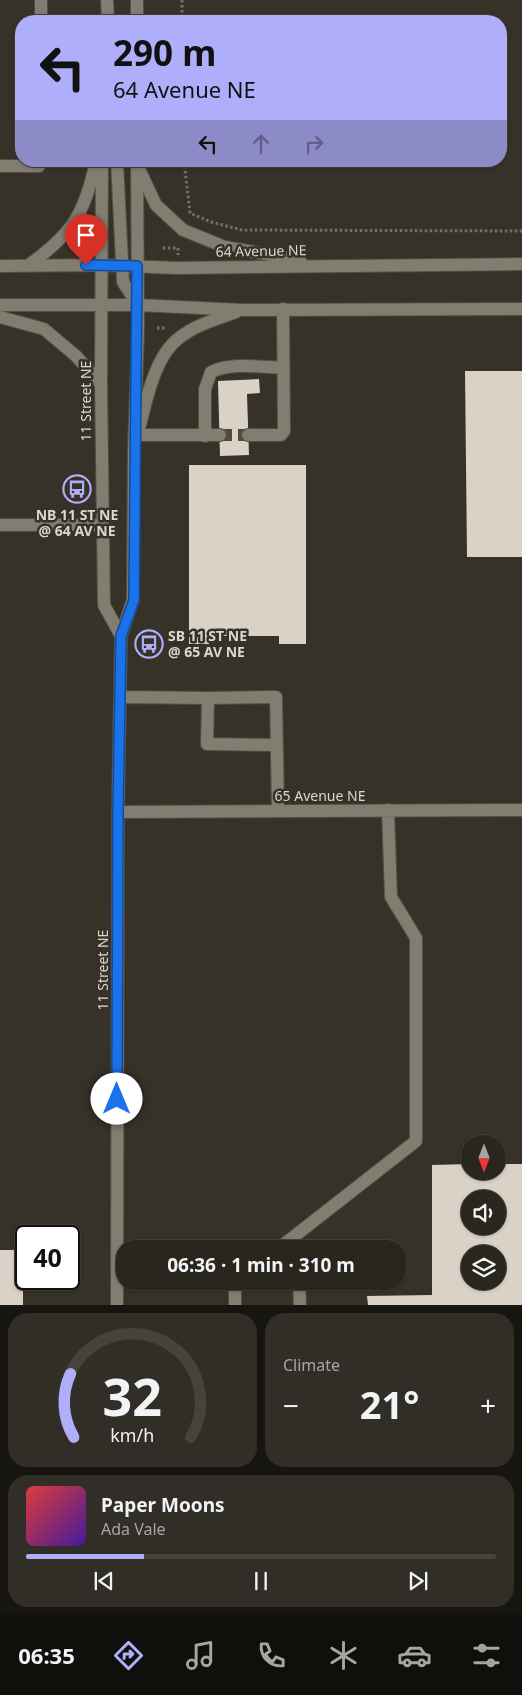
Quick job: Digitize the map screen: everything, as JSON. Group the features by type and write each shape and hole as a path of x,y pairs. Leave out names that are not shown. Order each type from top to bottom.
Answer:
{"street":[{"path":"41,0 41,15"},
{"path":"103,0 103,15"},
{"path":"107,0 108,15"},
{"path":"137,0 137,15"},
{"path":"0,166 15,166"},
{"path":"30,264 57,245 79,217 91,185 95,167"},
{"name":"11 Street NE","path":"102,167 100,384 104,605 121,636"},
{"path":"117,167 123,282 138,305"},
{"name":"11 Street NE","path":"121,1240 118,812 121,636 134,600 138,167"},
{"path":"139,167 156,205 183,230 225,247 329,265"},
{"name":"64 Avenue NE","path":"0,266 30,264 121,265 177,268 522,264"},
{"path":"0,305 138,305 242,310 522,309"},
{"path":"248,436 280,435 284,431 283,309"},
{"path":"134,450 151,381 169,348 178,338 194,328 242,310"},
{"path":"0,317 44,329 76,356 100,384"},
{"path":"205,436 205,389 211,372 216,369 243,366 282,368"},
{"path":"138,435 220,436"},
{"path":"0,525 103,526"},
{"path":"120,697 276,698 278,811"},
{"path":"208,698 207,744 277,745"},
{"path":"289,1240 416,1141 416,938 391,897 388,810"},
{"name":"65 Avenue NE","path":"118,812 522,810"},
{"path":"298,1233 298,1240"},
{"name":"11 Street NE","path":"117,1305 119,1290"},
{"path":"235,1290 236,1305"},
{"path":"299,1290 300,1305"}],"path":[{"path":"182,0 182,15"},
{"path":"185,167 190,213 211,222 242,230 522,231"},
{"path":"163,248 178,248 178,258"}],"building":[{"path":"465,371 522,371 522,557 467,557"},
{"path":"259,379 260,393 247,394 249,455 220,456 218,381"},
{"path":"189,465 306,465 306,644 279,644 279,636 209,636 209,644 189,644"},
{"path":"461,1164 461,1180 506,1180 506,1164 522,1164 522,1305 368,1305 367,1296 432,1295 432,1165"},
{"path":"0,1250 15,1250 15,1290 23,1290 23,1305 0,1305"}],"tunnel":[{"path":"220,435 248,435"}],"place":[{"name":"NB 11 ST NE @ 64 AV NE","path":"77,489"},
{"name":"SB 11 ST NE @ 65 AV NE","path":"149,644"}],"route":[{"path":"86,265 137,266 138,328 134,450 134,600 121,636 117,1099"}]}
